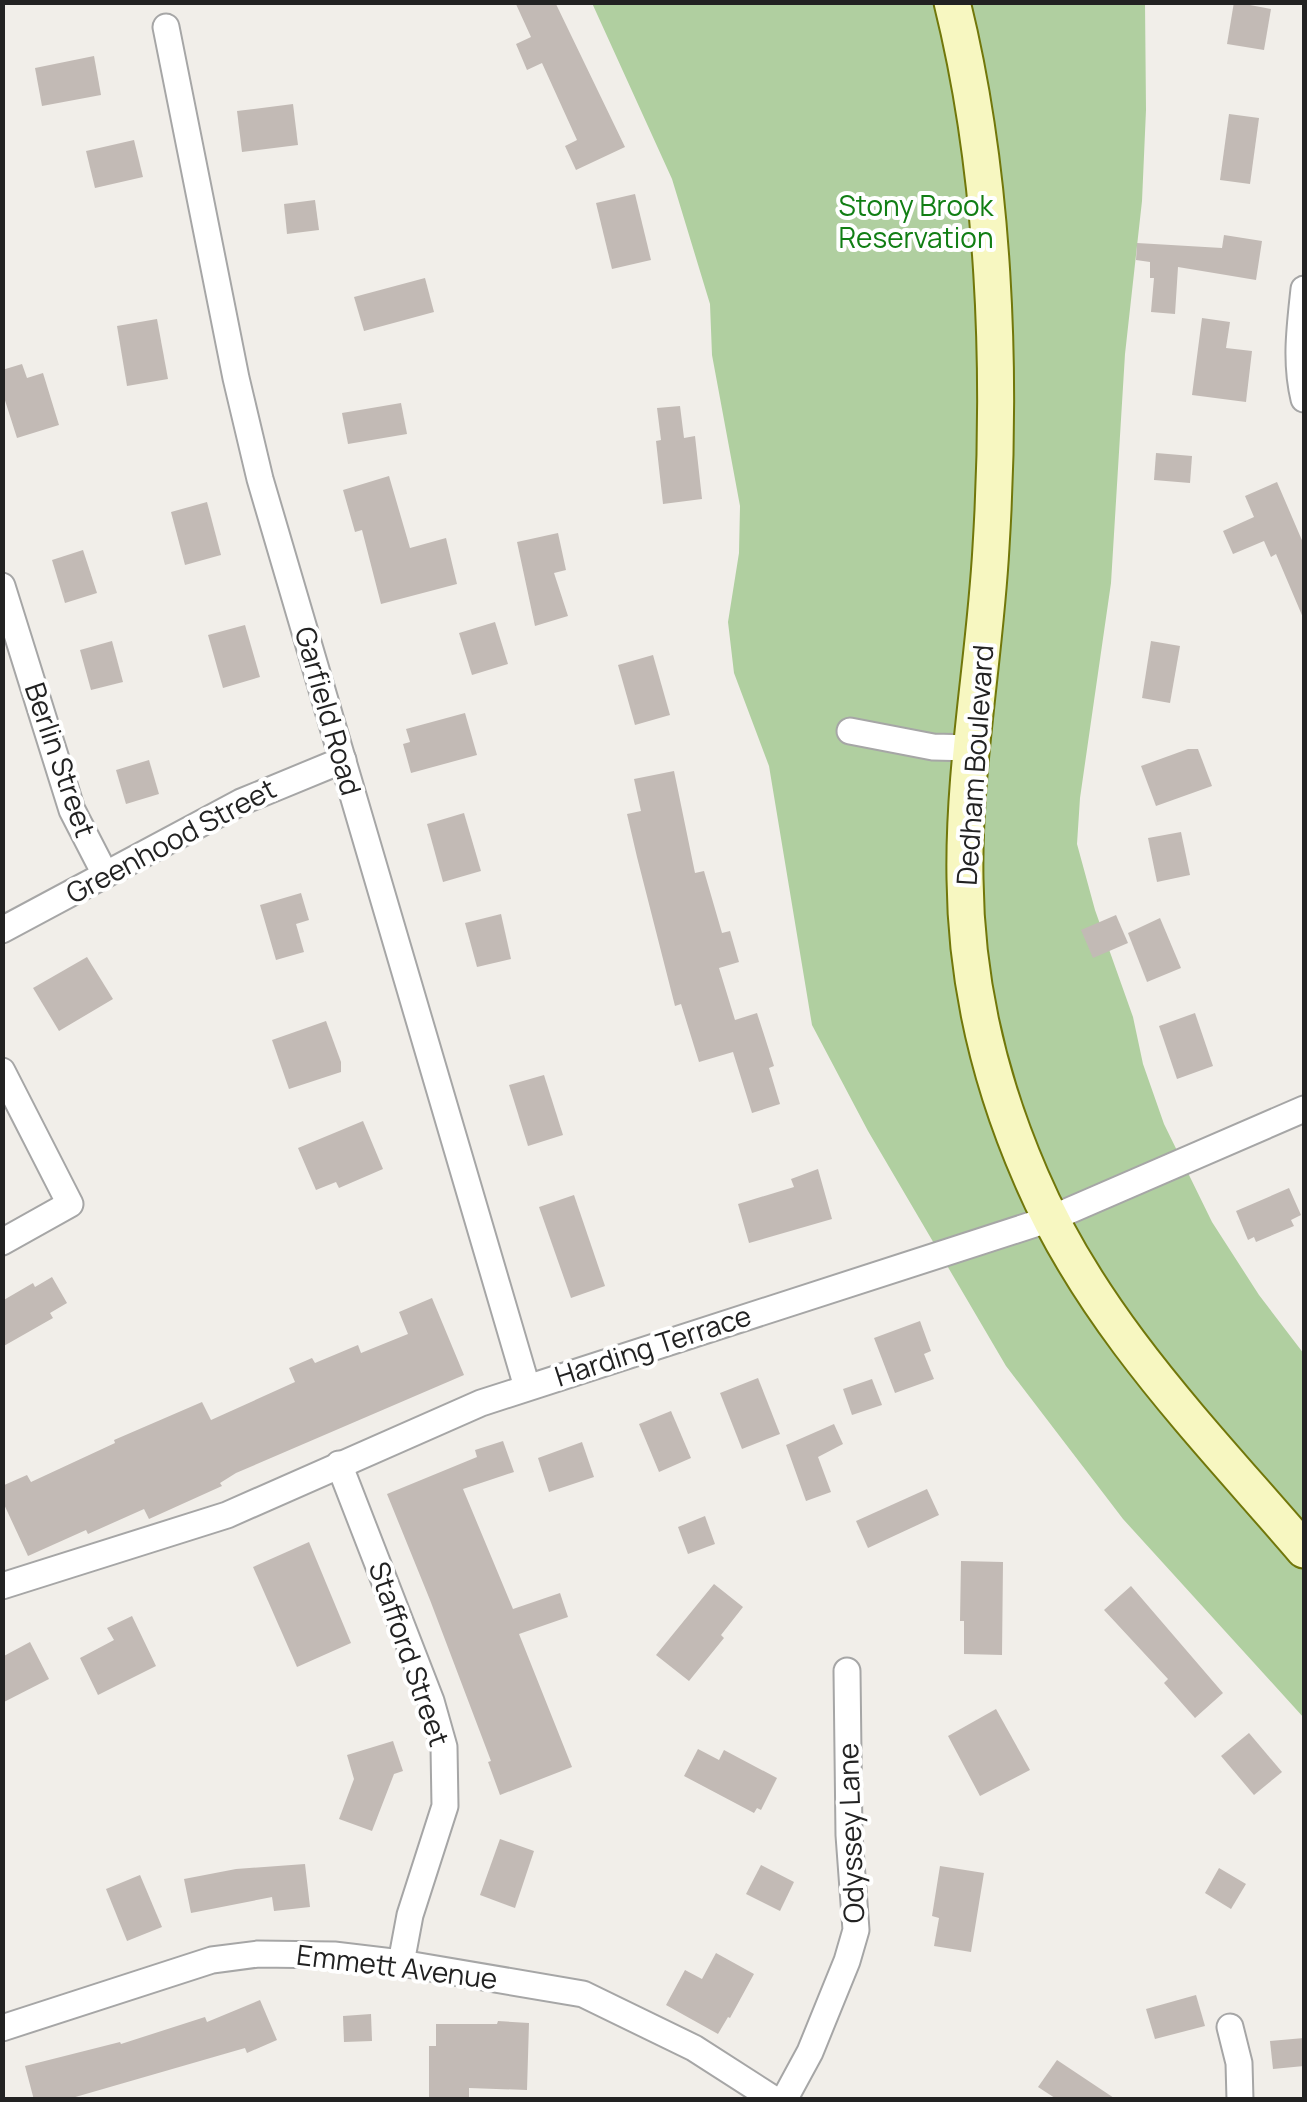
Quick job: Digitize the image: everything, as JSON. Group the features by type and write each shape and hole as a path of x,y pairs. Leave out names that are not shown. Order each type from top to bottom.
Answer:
{"main road":[{"name":"Dedham Boulevard","path":"952,2 979,158 996,378 991,552 964,878 979,1010 999,1094 1050,1219 1108,1317 1304,1550"}],"street":[{"name":"Garfield Road","path":"166,27 244,414 527,1387"},
{"path":"1304,289 1298,347 1304,399"},
{"name":"Berlin Street","path":"2,586 72,810 105,874"},
{"path":"850,732 933,747 973,748"},
{"name":"Greenhood Street","path":"3,930 241,802 343,760"},
{"path":"2,1071 70,1204 2,1242"},
{"name":"Harding Terrace","path":"2,1586 228,1515 437,1420 527,1387 1050,1219 1304,1109"},
{"name":"Stafford Street","path":"339,1464 432,1701 444,1747 445,1806 410,1915 401,1963"},
{"name":"Odyssey Lane","path":"784,2100 810,2052 856,1930 849,1834 847,1671"},
{"name":"Emmett Avenue","path":"2,2028 190,1966 235,1956 308,1954 401,1963 583,1994 694,2048 774,2100"},
{"path":"1230,2027 1239,2063 1240,2100"}],"green space":[{"name":"Stony Brook Reservation","path":"592,3 1145,3 1142,201 1125,354 1111,583 1077,844 1164,1124 1212,1222 1259,1295 1304,1354 1304,1718 1123,1519 1006,1366 868,1131 812,1025 769,766 734,673 728,622 739,553 740,506 712,355 710,304 672,179"}],"building":[{"path":"515,2 555,2 625,147 576,170 565,146 577,140 542,63 527,70 516,44 531,37"},
{"path":"1234,2 1271,9 1264,50 1227,44"},
{"path":"94,56 101,95 42,106 35,68"},
{"path":"293,104 298,145 242,152 237,111"},
{"path":"1229,114 1259,118 1250,184 1220,180"},
{"path":"134,140 143,177 95,188 86,151"},
{"path":"635,194 651,260 612,269 596,203"},
{"path":"315,200 319,230 287,234 284,204"},
{"path":"1224,235 1262,241 1256,280 1178,267 1175,314 1151,312 1154,278 1150,278 1150,262 1136,260 1137,243 1222,248"},
{"path":"425,278 434,312 364,331 354,297"},
{"path":"1202,318 1230,322 1226,348 1252,351 1246,402 1192,395"},
{"path":"157,319 168,379 127,386 117,326"},
{"path":"22,364 27,378 43,373 59,425 17,438 2,391 2,370"},
{"path":"401,403 407,434 348,444 342,413"},
{"path":"680,406 684,438 695,436 702,499 663,504 656,441 661,440 657,408"},
{"path":"1156,453 1192,456 1190,483 1154,480"},
{"path":"389,476 410,548 446,538 457,584 381,604 362,530 355,532 343,490"},
{"path":"1277,482 1304,545 1304,620 1276,554 1271,557 1264,541 1233,554 1223,531 1254,517 1245,496"},
{"path":"207,502 221,555 185,565 171,512"},
{"path":"558,533 566,570 554,573 568,616 535,626 517,542"},
{"path":"83,550 97,593 65,603 52,560"},
{"path":"495,622 508,664 472,675 459,633"},
{"path":"245,625 260,677 223,688 208,635"},
{"path":"112,641 123,682 91,690 80,650"},
{"path":"1151,641 1180,646 1170,703 1142,698"},
{"path":"653,655 670,715 635,725 618,665"},
{"path":"465,713 477,755 411,773 403,744 410,742 406,729"},
{"path":"1198,749 1212,786 1156,806 1141,766"},
{"path":"149,760 159,794 126,804 116,770"},
{"path":"674,771 695,873 704,871 722,933 730,931 739,962 719,968 735,1020 757,1013 774,1066 769,1068 780,1104 752,1113 733,1052 699,1062 681,1004 675,1006 627,814 641,811 634,779"},
{"path":"464,813 481,871 443,882 427,824"},
{"path":"1181,832 1190,875 1157,882 1148,838"},
{"path":"301,893 309,920 296,924 304,952 276,960 260,905"},
{"path":"501,914 511,959 477,967 465,923"},
{"path":"1116,915 1128,943 1093,958 1081,930"},
{"path":"1160,918 1181,968 1147,982 1128,933"},
{"path":"87,957 113,999 59,1031 33,988"},
{"path":"1195,1013 1213,1066 1177,1079 1159,1026"},
{"path":"326,1021 341,1072 289,1089 272,1040"},
{"path":"544,1075 563,1135 528,1146 509,1085"},
{"path":"363,1121 383,1169 339,1188 336,1182 316,1190 298,1148"},
{"path":"818,1169 832,1219 749,1243 738,1204 794,1187 791,1179"},
{"path":"1289,1188 1301,1215 1291,1220 1294,1226 1256,1242 1254,1237 1248,1240 1236,1211"},
{"path":"574,1195 605,1286 571,1298 539,1207"},
{"path":"52,1277 67,1303 50,1313 53,1318 2,1347 2,1301"},
{"path":"432,1298 464,1375 236,1473 220,1483 222,1486 149,1519 144,1509 28,1556 2,1500 2,1486 27,1475 31,1482 202,1402 211,1420 295,1382 289,1368 312,1358 315,1363 358,1345 361,1353 408,1334 399,1312"},
{"path":"920,1321 931,1351 924,1354 934,1379 895,1393 874,1338"},
{"path":"758,1378 780,1434 742,1449 720,1393"},
{"path":"872,1379 882,1405 852,1415 843,1389"},
{"path":"671,1411 691,1458 659,1472 639,1424"},
{"path":"834,1424 843,1444 818,1457 831,1492 806,1501 786,1445"},
{"path":"503,1441 514,1472 463,1489 513,1609 560,1593 568,1617 519,1634 572,1767 500,1795 488,1762 491,1761 387,1494 477,1457 475,1450"},
{"path":"582,1442 594,1477 549,1492 538,1458"},
{"path":"927,1489 939,1515 868,1548 856,1521"},
{"path":"705,1516 715,1544 688,1554 678,1527"},
{"path":"309,1542 351,1643 297,1667 253,1567"},
{"path":"961,1561 1003,1562 1002,1655 964,1654"},
{"path":"714,1584 743,1607 689,1681 656,1655"},
{"path":"1131,1586 1223,1693 1195,1718 1164,1683 1168,1679 1104,1610"},
{"path":"132,1616 156,1666 98,1695 80,1658 114,1640 107,1628"},
{"path":"30,1642 49,1679 2,1703 2,1657"},
{"path":"996,1709 1030,1770 980,1796 948,1736"},
{"path":"1249,1733 1282,1772 1254,1795 1221,1756"},
{"path":"393,1741 403,1771 394,1774 372,1831 339,1819 354,1779 347,1755"},
{"path":"698,1749 719,1760 724,1750 777,1778 761,1810 757,1808 754,1813 684,1776"},
{"path":"500,1839 534,1851 515,1908 480,1895"},
{"path":"305,1864 310,1907 274,1911 272,1897 191,1913 184,1879 236,1869"},
{"path":"761,1865 794,1882 780,1911 746,1894"},
{"path":"940,1866 984,1873 971,1952 934,1946 939,1918 932,1916"},
{"path":"1219,1868 1246,1884 1231,1909 1205,1893"},
{"path":"140,1875 162,1927 127,1941 106,1889"},
{"path":"716,1953 754,1974 718,2034 666,2005 685,1970 702,1979"},
{"path":"1196,1995 1205,2026 1155,2039 1146,2009"},
{"path":"260,2000 277,2040 247,2053 245,2048 65,2100 34,2100 25,2066 121,2044 205,2017 207,2022"},
{"path":"371,2014 372,2041 344,2042 343,2016"},
{"path":"529,2023 527,2090 469,2088 469,2098 429,2100 429,2046 436,2046 436,2024"},
{"path":"1304,2038 1304,2066 1273,2069 1270,2041"},
{"path":"1057,2060 1117,2100 1058,2100 1038,2087"}]}
